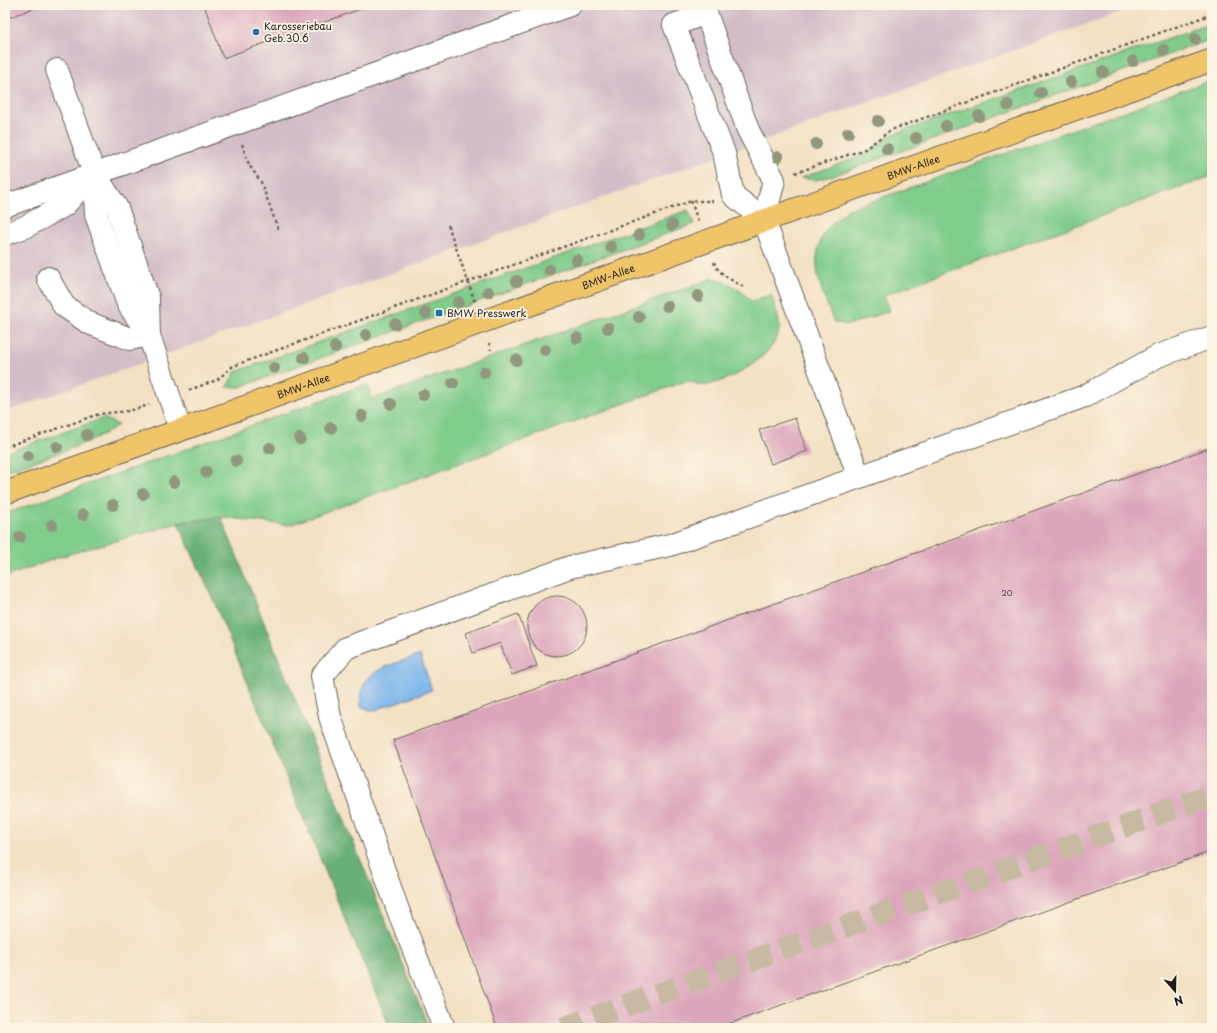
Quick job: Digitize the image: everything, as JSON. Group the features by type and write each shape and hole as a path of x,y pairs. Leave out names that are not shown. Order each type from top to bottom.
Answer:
{"main road":[{"name":"BMW-Allee","path":"5,493 1212,60"}],"street":[{"path":"5,206 234,123 570,5"},
{"path":"764,220 774,180 744,118 706,13 674,25 724,154 733,195 764,220 859,477"},
{"path":"57,70 94,173 117,208 148,298 149,335 180,429"},
{"path":"5,234 25,227 65,205 94,173"},
{"path":"48,278 64,306 89,323 130,339 149,335"},
{"path":"444,1028 398,910 330,717 322,676 346,648 570,567 670,545 1085,396 1158,356 1212,337"}],"path":[{"path":"774,180 865,149 891,130 1212,14"},
{"path":"234,123 250,165 261,182 278,229"},
{"path":"5,447 99,414 130,412 217,380 233,366 691,201 713,201 733,195"},
{"path":"448,225 491,350"}],"shaded area":[{"path":"5,5 1140,5 5,412"}],"green space":[{"path":"1212,23 1212,39 835,175 815,180 801,178 866,154 891,135"},
{"path":"1212,80 1212,176 884,295 889,311 848,325 834,322 818,276 818,252 821,241 827,229 847,210"},
{"path":"688,210 694,224 240,387 227,387 235,372"},
{"path":"714,278 734,287 751,301 771,295 779,322 779,332 777,337 766,353 747,368 726,379 707,385 686,381 289,525 221,517 178,523 59,557 5,577 5,514 367,384 372,399"},
{"path":"104,418 118,425 78,446 5,471 5,453"},
{"path":"221,517 429,1028 390,1028 212,597 178,523"}],"water":[{"path":"420,655 432,690 372,711 361,706 361,694 364,684 370,676 378,670"}],"building":[{"path":"5,5 42,5 5,19"},
{"name":"Karosseriebau Geb.30.6","path":"204,5 372,5 223,58"},
{"path":"795,418 807,451 771,464 759,430"},
{"path":"1212,447 1212,851 717,1028 497,1028 393,740"},
{"path":"557,596 573,601 578,605 582,610 587,626 582,642 578,647 573,651 557,656 541,651 536,647 532,642 527,626 532,610 536,605 541,601"},
{"path":"518,614 537,666 512,675 500,643 473,653 466,633"}],"tunnel":[{"path":"563,1028 1212,795"}],"place":[{"name":"Karosseriebau Geb.30.6","path":"256,32"},
{"name":"BMW Presswerk","path":"439,313"}]}
